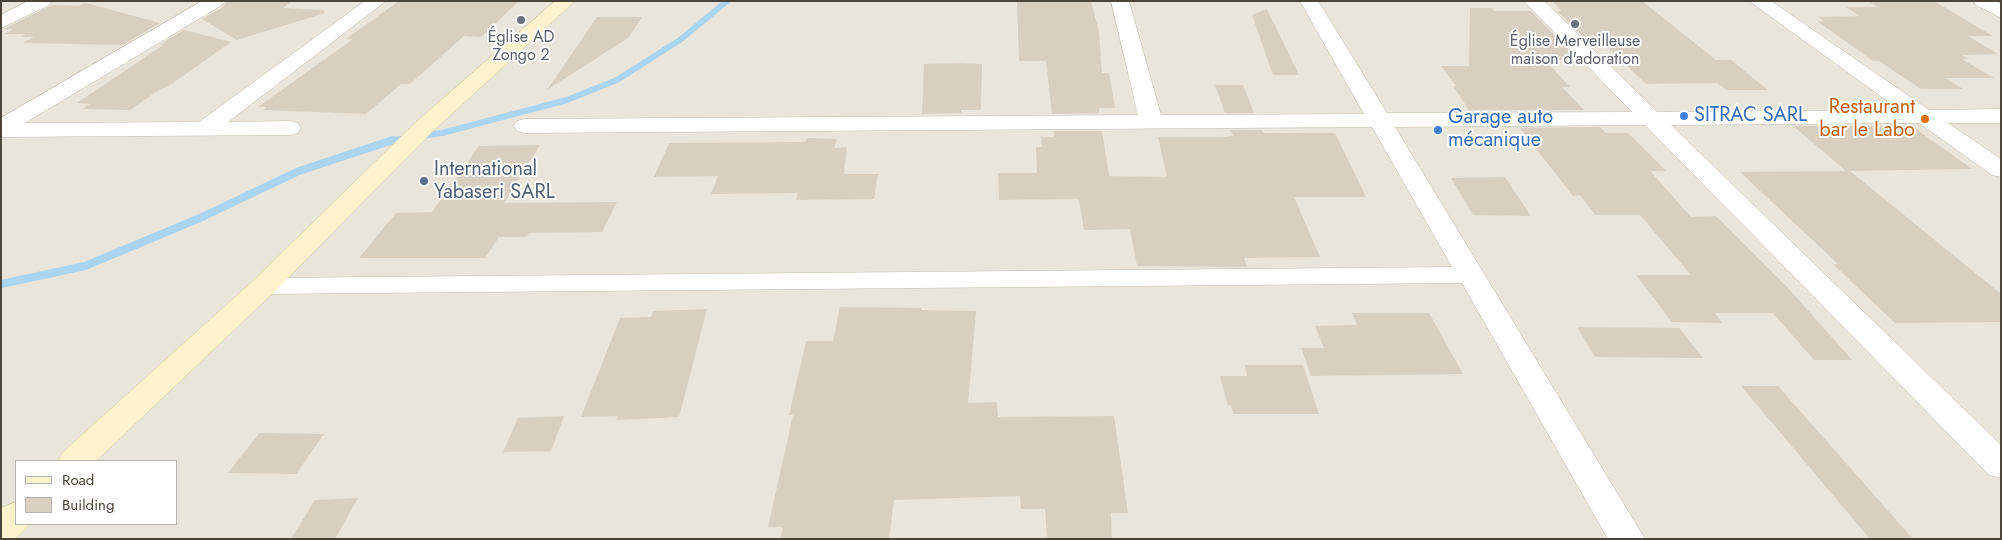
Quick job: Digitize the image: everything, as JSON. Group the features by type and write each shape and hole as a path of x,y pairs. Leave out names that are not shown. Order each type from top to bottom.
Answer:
{"street":[{"path":"1,22 44,1"},
{"path":"1,129 216,1"},
{"path":"204,129 377,1"},
{"path":"76,460 264,286 417,134 566,1"},
{"path":"1120,1 1151,121"},
{"path":"1309,1 1627,539"},
{"path":"1533,1 2001,466"},
{"path":"1758,1 2001,170"},
{"path":"1982,1 2001,12"},
{"path":"525,126 2001,116"},
{"path":"1,129 290,128"},
{"path":"264,286 1470,275"},
{"path":"1,530 15,517"}],"shaded area":[{"path":"1,1 2001,1 2001,539 1,539"}],"building":[{"path":"227,1 292,1 283,8 324,10 325,13 237,40 202,19 223,7"},
{"path":"399,1 519,1 481,37 464,36 410,84 401,84 366,114 263,110 266,107 258,107 353,39 346,39"},
{"path":"1017,1 1091,1 1099,32 1102,73 1109,73 1115,108 1099,108 1099,113 1052,114 1046,61 1019,61"},
{"path":"1552,1 1642,1 1716,60 1731,60 1768,90 1726,90 1718,83 1646,84 1593,34 1586,40 1557,11 1562,11"},
{"path":"1868,1 1934,1 1993,36 1968,36 1998,54 1962,55 1968,59 1962,59 1994,78 1946,78 1963,89 1921,89 1879,61 1873,61 1817,21 1824,21 1818,17 1860,16 1846,7 1878,7"},
{"path":"86,3 160,23 123,45 23,43 34,37 21,37 26,34 5,34 14,29 4,29 52,5 78,6"},
{"path":"1470,8 1492,8 1494,11 1531,11 1573,54 1567,60 1545,60 1570,87 1562,87 1584,110 1469,110 1453,86 1456,86 1441,66 1469,66"},
{"path":"1267,9 1299,75 1273,75 1252,15"},
{"path":"597,17 642,17 628,38 547,90"},
{"path":"184,30 231,42 166,88 162,88 130,110 82,109 90,104 77,103 163,45 159,45"},
{"path":"924,64 982,64 981,110 961,110 961,113 922,114"},
{"path":"1215,85 1243,85 1254,113 1225,113"},
{"path":"1793,126 1912,126 1972,169 1846,171"},
{"path":"1600,127 1606,133 1628,133 1666,171 1650,171 1691,217 1716,216 1790,290 1852,360 1814,360 1773,313 1715,313 1722,323 1672,322 1636,275 1691,275 1640,215 1595,215 1580,195 1573,196 1520,128"},
{"path":"1231,130 1261,130 1263,133 1335,133 1366,197 1294,197 1320,257 1244,258 1247,267 1137,266 1130,229 1084,230 1079,199 999,200 998,173 1037,173 1036,147 1042,147 1041,137 1054,137 1054,131 1102,131 1109,176 1167,177 1158,137 1226,137 1233,136"},
{"path":"807,138 837,139 834,148 847,147 844,174 878,174 874,199 796,200 798,193 711,194 718,176 654,177 669,143 805,142"},
{"path":"540,145 504,203 617,202 602,232 529,233 527,237 499,237 485,258 359,258 396,213 432,212 479,146"},
{"path":"1850,171 2001,294 2001,322 1895,323 1833,264 1838,264 1740,172"},
{"path":"1505,177 1531,216 1473,215 1451,178"},
{"path":"840,307 976,311 968,403 997,402 998,417 1114,416 1128,513 1111,513 1112,539 1047,539 1045,509 1021,509 1020,496 894,500 889,539 780,539 783,527 768,527 793,415 789,415 806,341 833,341"},
{"path":"707,309 679,417 617,420 618,416 581,417 620,318 651,317 653,311"},
{"path":"1352,313 1429,313 1463,374 1311,376 1301,348 1324,348 1315,326 1357,325"},
{"path":"1577,327 1679,328 1703,358 1595,357"},
{"path":"1245,365 1303,365 1319,414 1233,414 1231,405 1228,406 1220,376 1247,376"},
{"path":"1741,386 1778,386 1913,539 1870,539"},
{"path":"564,416 551,451 503,452 518,418"},
{"path":"259,433 324,434 296,474 228,473"},
{"path":"358,498 335,539 291,539 315,500"}],"waterway":[{"path":"392,140 442,133 567,100 617,80 680,40 727,1"},
{"path":"1,284 85,266 200,218 299,171 392,140"},
{"path":"387,141 392,140"}],"place":[{"name":"Église AD Zongo 2","path":"521,20"},
{"name":"Église Merveilleuse maison d'adoration","path":"1575,24"},
{"name":"SITRAC SARL","path":"1684,116"},
{"name":"Restaurant bar le Labo","path":"1925,119"},
{"name":"Garage auto mécanique","path":"1438,130"},
{"name":"International Yabaseri SARL","path":"424,181"}]}
